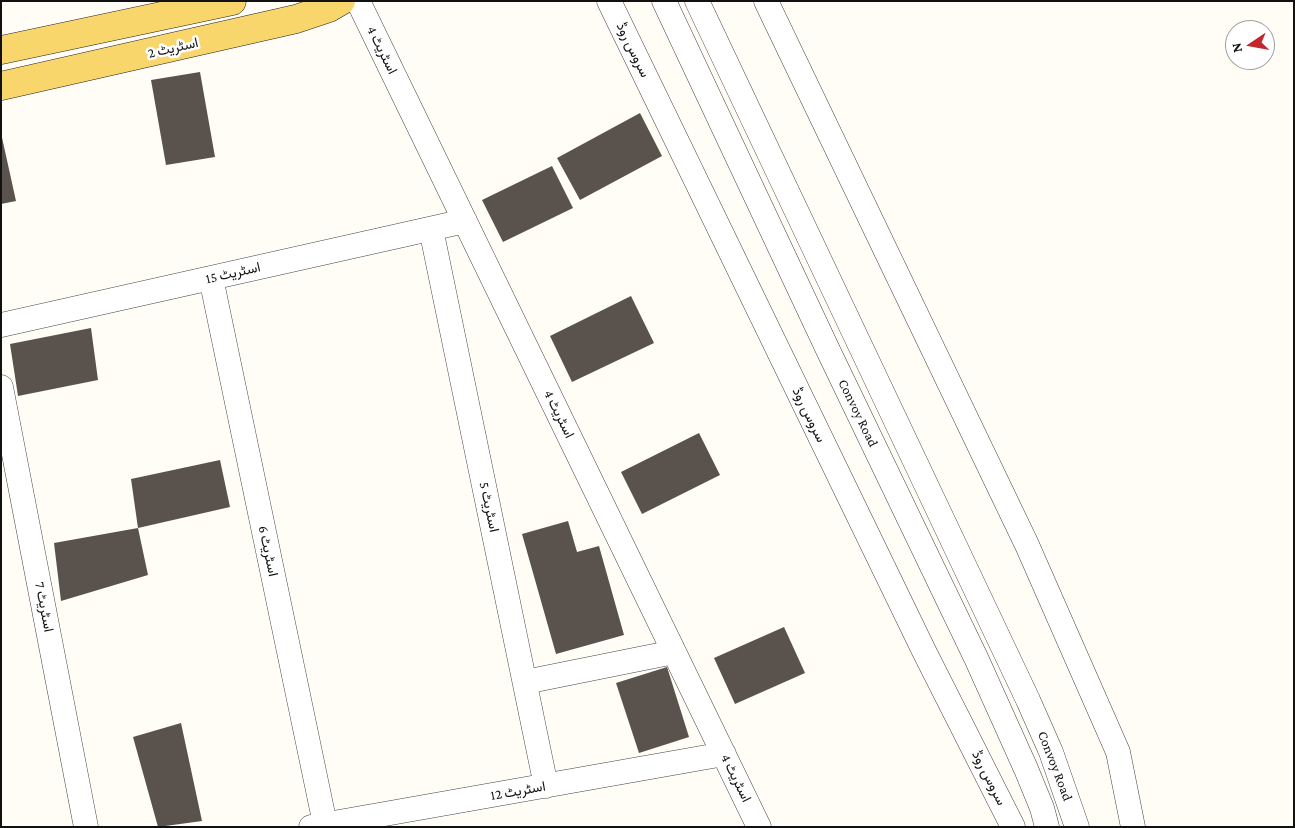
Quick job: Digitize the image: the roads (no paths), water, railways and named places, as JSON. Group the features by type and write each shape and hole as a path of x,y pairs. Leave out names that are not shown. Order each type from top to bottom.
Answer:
{"main road":[{"path":"1,50 232,1"},
{"name":"اسٹریٹ 2","path":"1,86 296,19 329,8 341,1"}],"street":[{"name":"اسٹریٹ 4","path":"358,1 759,827"},
{"name":"سروس روڈ","path":"609,1 924,651 1013,827"},
{"name":"Convoy Road","path":"664,1 976,660 1026,769 1048,827"},
{"name":"Convoy Road","path":"697,1 1028,700 1051,752 1077,827"},
{"path":"766,1 1031,554 1118,752 1133,827"},
{"name":"اسٹریٹ 15","path":"1,325 465,221"},
{"name":"اسٹریٹ 5","path":"432,229 546,786"},
{"name":"اسٹریٹ 6","path":"211,278 318,826"},
{"name":"اسٹریٹ 7","path":"1,387 86,827"},
{"path":"525,682 674,652"},
{"name":"اسٹریٹ 12","path":"318,826 724,754"}]}
